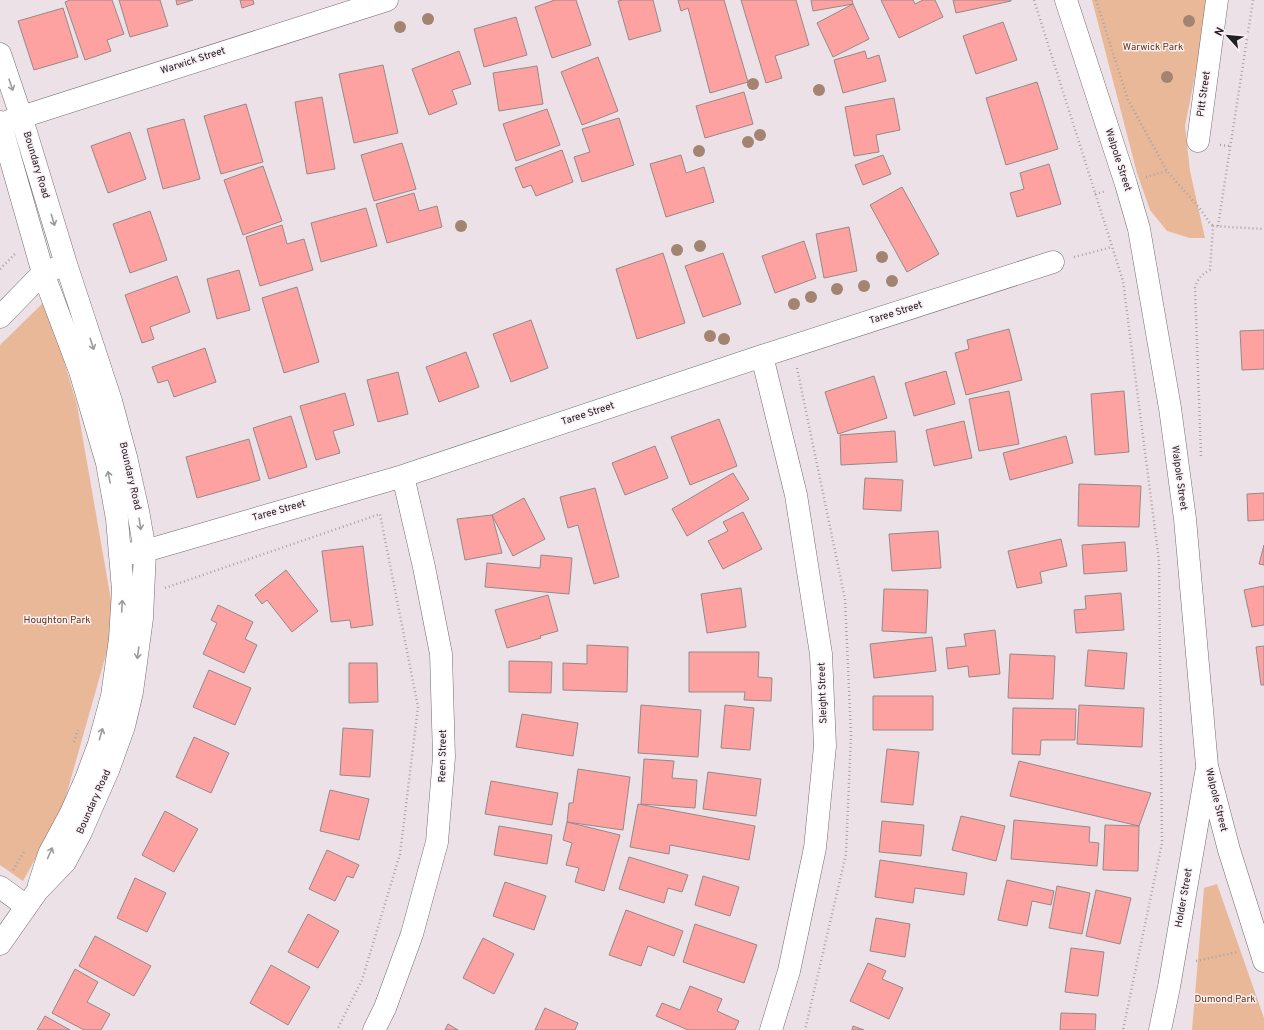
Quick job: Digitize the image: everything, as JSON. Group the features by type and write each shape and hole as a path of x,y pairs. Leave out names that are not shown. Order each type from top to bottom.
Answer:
{"street":[{"name":"Warwick Street","path":"0,123 387,0"},
{"name":"Walpole Street","path":"1066,0 1139,229 1170,408 1185,519 1207,766 1229,850 1262,955"},
{"name":"Pitt Street","path":"1198,141 1217,0"},
{"name":"Boundary Road","path":"0,54 22,116 66,264 111,401 138,511 145,551 142,618 132,692 124,726 99,795 65,862 32,898 0,944"},
{"name":"Boundary Road","path":"0,123 43,273 80,371 107,463 117,519 123,590 120,639 112,696 99,744 86,779 71,813 49,854 32,898"},
{"name":"Taree Street","path":"121,555 145,551 403,476 762,356 1053,262"},
{"path":"0,316 43,273 66,264"},
{"name":"Sleight Street","path":"762,356 796,495 822,654 825,746 815,848 788,971 771,1030"},
{"name":"Reen Street","path":"374,1030 385,1008 412,934 437,842 444,757 441,654 424,567 403,476"},
{"name":"Holder Street","path":"1160,1030 1169,987 1207,766"},
{"path":"0,888 32,898"}],"path":[{"path":"1034,0 1123,281 1159,561 1162,844 1124,1030"},
{"path":"1096,0 1128,100 1166,170 1201,210 1208,222 1213,226 1264,229"},
{"path":"1218,226 1253,0"},
{"path":"1141,179 1166,170"},
{"path":"1211,263 1213,226"},
{"path":"1053,262 1112,247"},
{"path":"0,270 16,253 28,288"},
{"path":"143,595 380,514 418,707 400,854 362,980 337,1030"},
{"path":"72,747 79,726"},
{"path":"0,888 17,864 28,844"},
{"path":"1194,963 1198,960 1262,955"}],"green space":[{"name":"Warwick Park","path":"1092,0 1210,0 1185,126 1190,171 1205,238 1190,238 1167,231 1150,210 1137,173"},
{"name":"Houghton Park","path":"46,300 77,405 115,623 62,810 23,881 0,865 0,345"},
{"name":"Dumond Park","path":"1217,884 1264,1018 1264,1030 1192,1030 1204,888"}],"building":[{"path":"70,0 112,0 124,34 107,40 111,51 85,60 65,2"},
{"path":"119,0 160,0 168,26 130,37"},
{"path":"176,0 193,0 177,5"},
{"path":"240,0 253,0 254,4 242,8"},
{"path":"555,0 576,0 591,45 552,58 535,7"},
{"path":"653,0 661,31 629,40 618,1"},
{"path":"678,0 724,0 748,82 710,93 688,8 681,11"},
{"path":"741,0 796,0 809,45 775,56 782,78 766,83"},
{"path":"811,0 852,0 853,4 813,11"},
{"path":"881,0 913,0 915,4 923,0 935,0 943,17 899,38"},
{"path":"953,0 1011,0 1011,1 956,13"},
{"path":"853,4 869,39 833,57 817,23"},
{"path":"63,8 78,57 34,70 18,21"},
{"path":"516,17 527,55 484,67 474,29"},
{"path":"1003,22 1017,60 976,74 963,36"},
{"path":"459,51 471,84 452,90 457,104 429,115 412,69"},
{"path":"865,51 867,59 879,55 886,81 843,93 834,60"},
{"path":"598,57 618,111 582,125 561,72"},
{"path":"383,65 398,133 354,143 339,74"},
{"path":"537,66 543,104 499,111 493,73"},
{"path":"1037,82 1058,149 1006,165 986,98"},
{"path":"744,92 753,124 705,138 696,106"},
{"path":"322,97 335,169 307,174 295,102"},
{"path":"894,98 900,130 876,135 879,152 854,156 845,107"},
{"path":"246,104 263,162 221,174 204,116"},
{"path":"547,109 560,145 516,161 503,124"},
{"path":"619,118 634,165 582,182 574,157 590,152 582,129"},
{"path":"184,119 200,179 163,189 147,129"},
{"path":"130,132 146,179 108,193 91,146"},
{"path":"402,143 416,189 374,201 361,155"},
{"path":"562,150 573,182 536,196 531,185 523,188 515,168"},
{"path":"681,155 686,173 704,167 714,202 666,217 650,164"},
{"path":"883,155 891,174 863,185 855,165"},
{"path":"1049,164 1061,204 1017,217 1010,193 1024,189 1020,173"},
{"path":"263,166 282,221 243,235 224,180"},
{"path":"902,187 939,254 907,272 870,205"},
{"path":"414,193 419,211 437,206 442,227 387,243 376,204"},
{"path":"366,208 377,246 321,262 311,223"},
{"path":"150,211 167,260 130,273 113,224"},
{"path":"282,225 287,244 304,239 313,270 260,286 246,237"},
{"path":"849,227 857,271 824,278 816,234"},
{"path":"804,241 816,278 775,293 762,256"},
{"path":"663,253 685,323 637,339 616,269"},
{"path":"723,253 741,304 703,317 685,266"},
{"path":"239,270 250,310 217,319 207,279"},
{"path":"177,276 190,312 150,327 154,339 142,343 125,295"},
{"path":"297,287 319,362 284,373 262,298"},
{"path":"531,320 548,368 511,382 493,334"},
{"path":"1009,329 1022,380 966,395 955,353 969,349 967,340"},
{"path":"1264,330 1264,369 1242,370 1240,331"},
{"path":"205,348 216,382 174,397 168,380 158,383 152,367"},
{"path":"466,352 479,387 439,402 426,367"},
{"path":"946,371 955,404 914,416 905,383"},
{"path":"398,372 408,414 378,422 367,380"},
{"path":"874,376 887,418 838,434 825,392"},
{"path":"1009,391 1019,444 979,451 969,399"},
{"path":"1124,391 1129,452 1095,455 1091,394"},
{"path":"345,393 354,425 333,431 340,453 316,460 300,406"},
{"path":"291,416 307,467 269,479 253,428"},
{"path":"719,419 737,466 690,485 671,437"},
{"path":"964,421 972,458 934,466 926,430"},
{"path":"895,431 897,462 841,465 840,435"},
{"path":"1066,436 1073,463 1010,480 1003,453"},
{"path":"249,439 260,480 197,498 186,457"},
{"path":"655,446 668,478 625,495 612,463"},
{"path":"733,473 749,499 687,536 672,509"},
{"path":"865,478 903,480 901,511 863,509"},
{"path":"1079,484 1141,486 1139,527 1078,526"},
{"path":"595,488 619,577 594,584 578,525 568,528 560,497"},
{"path":"1264,493 1264,520 1248,521 1247,494"},
{"path":"524,498 545,539 513,556 492,515"},
{"path":"743,512 762,549 723,569 708,541 728,531 723,522"},
{"path":"492,515 502,553 465,560 457,519"},
{"path":"938,531 941,568 892,571 889,534"},
{"path":"1061,539 1067,566 1040,572 1042,583 1017,588 1008,551"},
{"path":"1125,542 1127,571 1084,574 1082,545"},
{"path":"1264,545 1264,565 1259,564"},
{"path":"363,546 373,625 351,628 350,620 331,622 322,551"},
{"path":"541,555 572,558 569,594 485,587 487,563 540,568"},
{"path":"286,570 318,611 292,632 267,600 262,604 255,595"},
{"path":"1264,586 1264,625 1252,627 1244,590"},
{"path":"741,588 746,627 707,633 701,594"},
{"path":"884,589 928,590 926,633 882,631"},
{"path":"1121,593 1124,630 1076,633 1074,610 1086,609 1085,596"},
{"path":"548,595 558,631 540,636 541,638 507,648 495,610"},
{"path":"218,605 253,622 245,639 257,645 244,673 203,654 217,623 211,620"},
{"path":"995,630 1000,674 969,677 968,666 948,669 946,648 966,646 964,634"},
{"path":"932,637 936,671 874,678 870,644"},
{"path":"587,645 628,647 627,692 563,690 563,663 587,664"},
{"path":"1264,646 1264,685 1261,685 1256,647"},
{"path":"1088,650 1127,653 1124,689 1085,686"},
{"path":"689,652 759,652 758,677 772,678 771,701 744,700 745,692 689,692"},
{"path":"1010,654 1055,656 1053,699 1008,698"},
{"path":"509,661 552,662 551,693 509,692"},
{"path":"349,663 377,663 378,702 349,703"},
{"path":"209,670 251,688 235,725 193,707"},
{"path":"873,696 933,696 933,730 873,730"},
{"path":"641,705 701,710 698,757 638,753"},
{"path":"725,705 754,708 750,750 721,748"},
{"path":"1079,705 1144,708 1142,747 1077,744"},
{"path":"1013,708 1076,709 1075,740 1041,740 1040,755 1012,754"},
{"path":"522,714 578,723 573,756 516,747"},
{"path":"343,728 373,730 370,777 340,775"},
{"path":"194,737 229,753 211,793 176,777"},
{"path":"887,749 919,752 913,805 881,802"},
{"path":"644,759 674,761 672,778 697,780 695,808 641,804"},
{"path":"1019,761 1151,793 1139,826 1010,796"},
{"path":"578,769 630,777 623,830 567,822 569,803 573,803"},
{"path":"708,772 761,779 756,816 703,809"},
{"path":"491,781 558,793 552,825 485,814"},
{"path":"330,790 369,799 359,840 320,831"},
{"path":"638,804 755,826 749,860 670,845 669,854 630,847"},
{"path":"165,811 198,829 174,872 142,855"},
{"path":"961,816 1005,826 996,861 952,850"},
{"path":"1014,820 1090,827 1089,842 1099,843 1097,866 1011,859"},
{"path":"882,821 924,825 921,856 879,852"},
{"path":"567,822 620,835 604,891 575,882 579,868 566,865 572,843 563,840"},
{"path":"1105,825 1139,826 1138,871 1103,870"},
{"path":"499,826 552,835 547,864 494,855"},
{"path":"327,850 359,865 353,878 347,876 335,901 309,889"},
{"path":"629,857 688,875 682,892 668,888 664,903 619,889"},
{"path":"880,860 967,873 964,895 915,888 913,903 875,897"},
{"path":"703,876 739,887 730,916 695,905"},
{"path":"135,878 166,893 147,932 117,918"},
{"path":"1007,880 1054,891 1051,905 1032,901 1027,926 998,920"},
{"path":"505,882 546,896 534,930 493,916"},
{"path":"1057,886 1090,893 1082,934 1049,928"},
{"path":"1096,890 1131,898 1120,944 1086,936"},
{"path":"626,910 683,931 674,956 648,946 641,966 609,955"},
{"path":"308,914 339,931 318,968 288,952"},
{"path":"876,918 910,924 905,957 870,951"},
{"path":"695,924 757,945 744,983 683,962"},
{"path":"95,936 151,966 134,996 79,966"},
{"path":"483,938 514,954 494,994 463,978"},
{"path":"1071,948 1104,952 1098,996 1065,992"},
{"path":"868,963 886,971 882,979 903,988 889,1019 850,1001"},
{"path":"271,965 310,987 288,1025 250,1003"},
{"path":"75,969 98,982 87,1002 110,1014 101,1030 84,1030 52,1013"},
{"path":"690,986 722,999 717,1011 739,1021 735,1030 688,1030 656,1016 662,1003 680,1010"},
{"path":"545,1008 578,1023 575,1030 535,1030"},
{"path":"1061,1013 1096,1014 1095,1030 1060,1030"},
{"path":"45,1016 70,1030 37,1030"},
{"path":"448,1024 458,1030 445,1030"},
{"path":"853,1026 864,1030 852,1030"}]}
